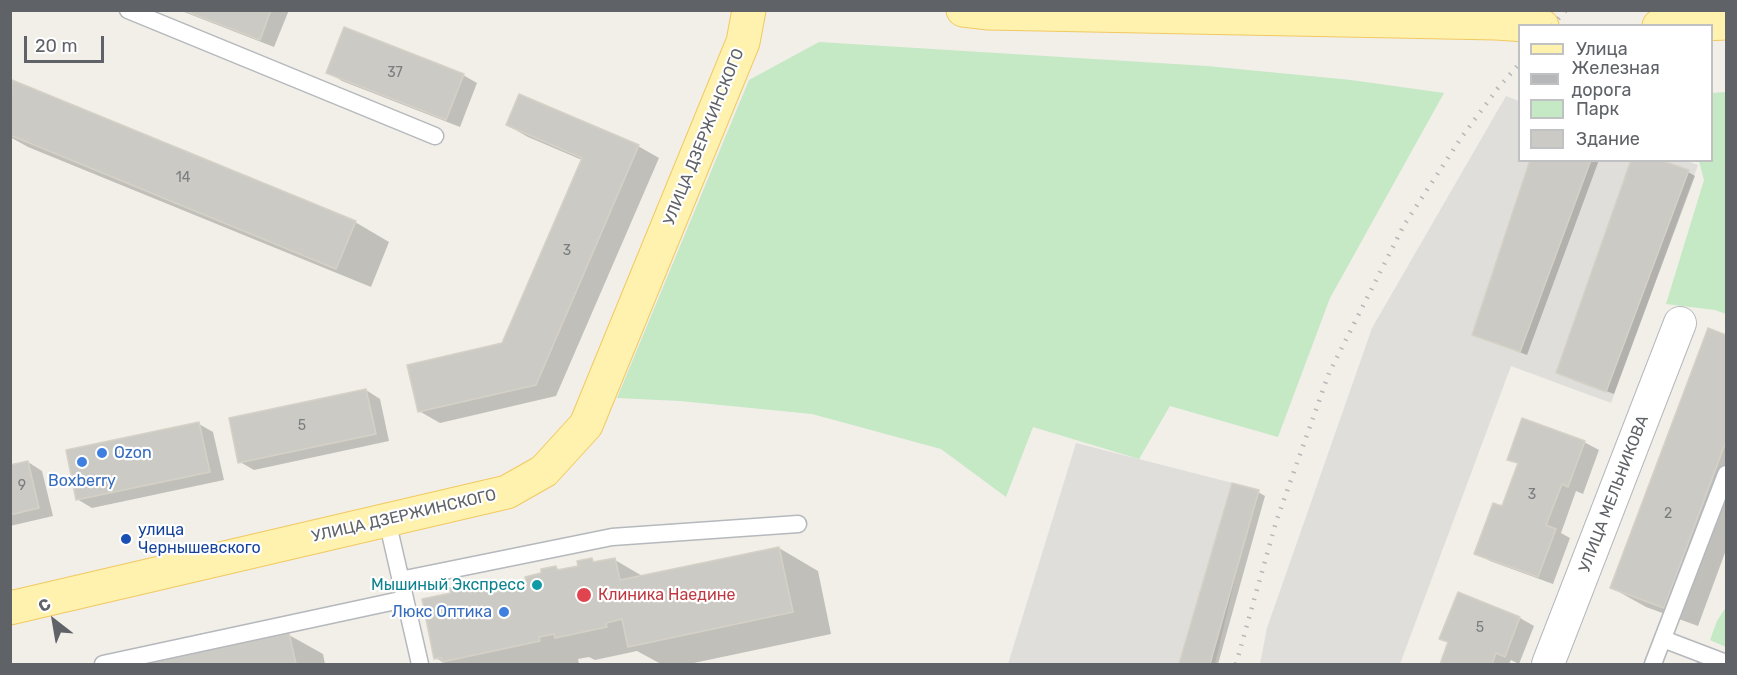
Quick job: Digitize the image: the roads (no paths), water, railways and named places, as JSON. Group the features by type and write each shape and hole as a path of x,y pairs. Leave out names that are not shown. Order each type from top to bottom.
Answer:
{"main road":[{"name":"УЛИЦА ДЗЕРЖИНСКОГО","path":"10,608 507,492 544,471 586,425 743,42 749,10"},
{"path":"980,11 1518,24"},
{"path":"1704,24 1726,23"}],"street":[{"name":"УЛИЦА МЕЛЬНИКОВА","path":"1548,664 1680,323"}],"lane":[{"path":"128,10 435,136"},
{"path":"1653,664 1726,474"},
{"path":"387,520 420,664"},
{"path":"400,580 612,537 798,524"},
{"path":"103,664 405,599"},
{"path":"1663,639 1726,663"}],"railway":[{"path":"1554,24 1566,10"},
{"path":"1236,664 1276,522 1329,373 1404,225 1461,138 1518,65"}],"place":[{"name":"Ozon","path":"102,453"},
{"name":"Boxberry","path":"82,462"},
{"name":"улица Чернышевского","path":"126,539"},
{"name":"Мышиный Экспресс","path":"537,585"},
{"name":"Клиника Наедине","path":"584,595"},
{"name":"Люкс Оптика","path":"504,612"}]}
